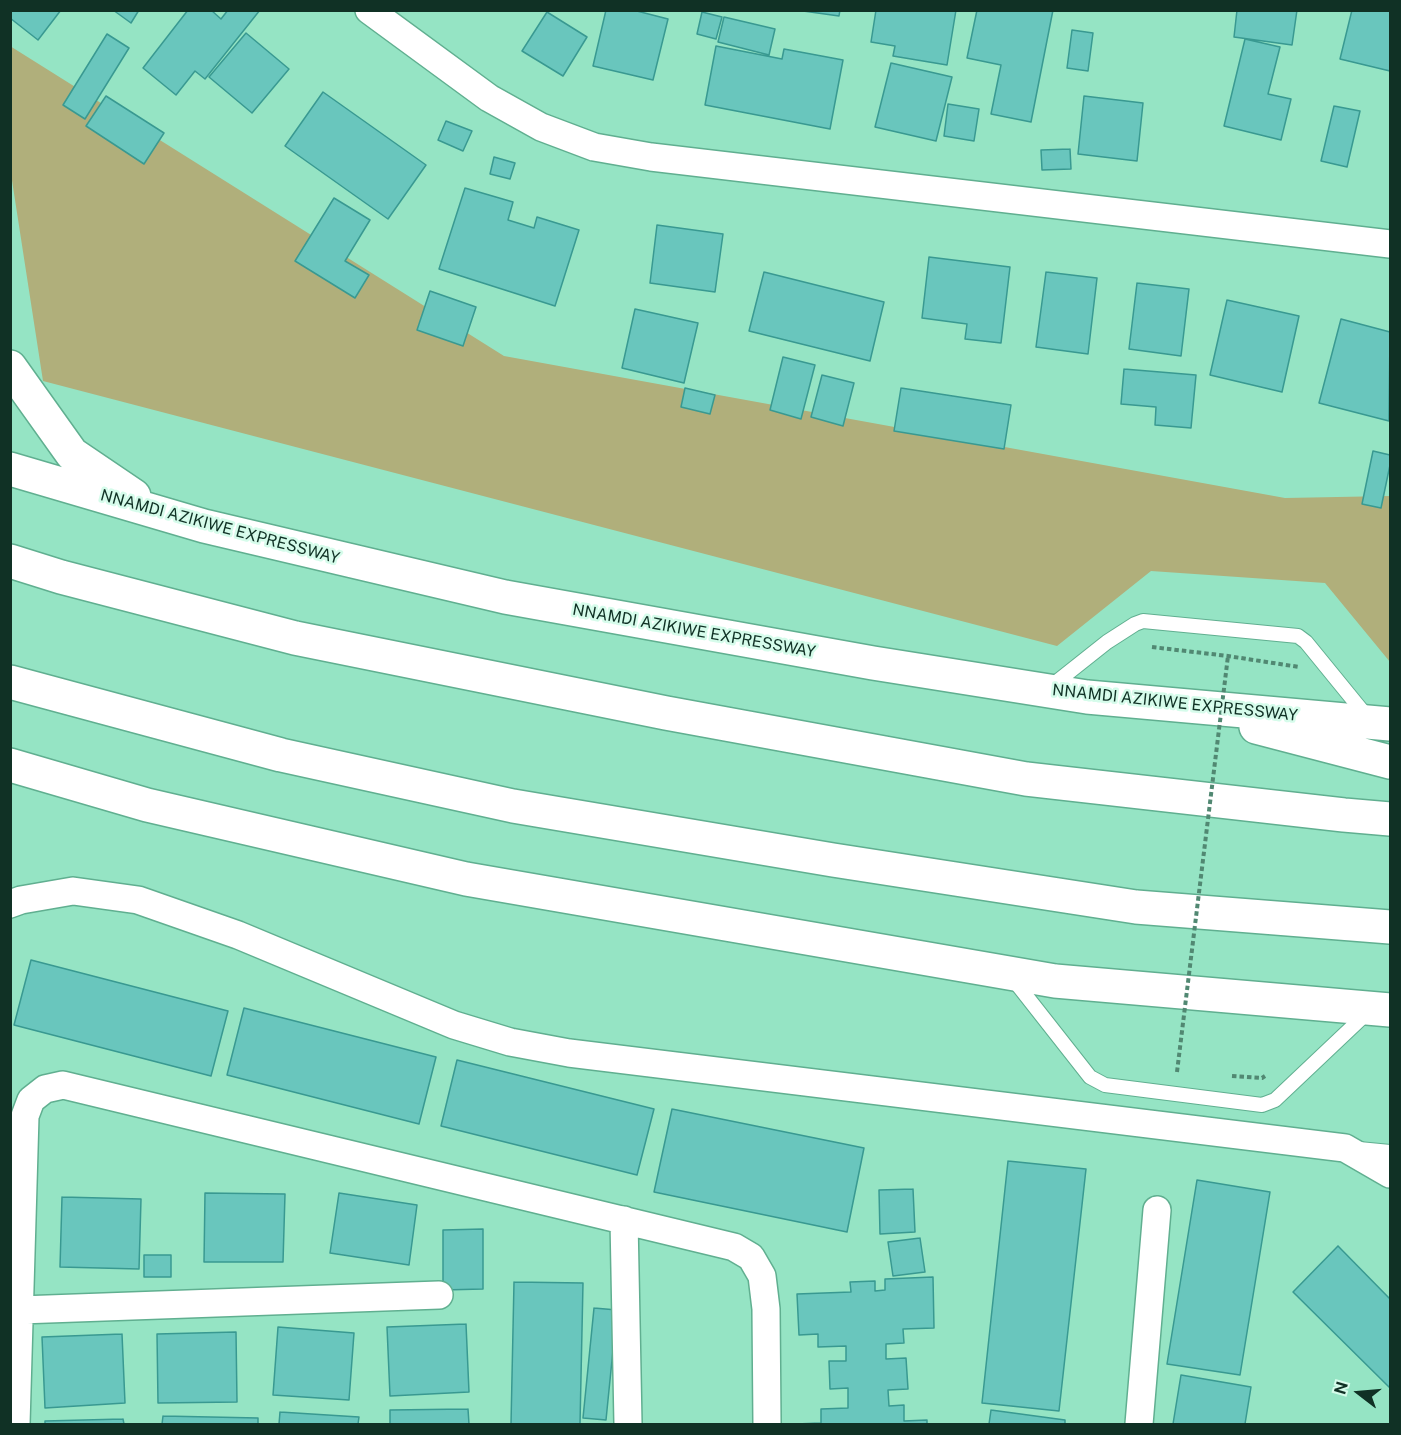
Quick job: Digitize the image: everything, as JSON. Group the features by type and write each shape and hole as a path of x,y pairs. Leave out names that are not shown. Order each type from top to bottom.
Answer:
{"highway":[{"path":"10,367 72,454 161,514"},
{"name":"NNAMDI AZIKIWE EXPRESSWAY","path":"10,469 216,529 505,597 873,663 1087,696 1381,723"},
{"path":"10,561 61,577 295,638 677,715 1026,779 1390,819"},
{"path":"10,682 281,755 513,806 833,860 1136,907 1390,927"},
{"path":"1163,703 1390,762"},
{"path":"10,765 147,805 466,879 1055,981 1381,1010"},
{"path":"10,789 67,782"}],"street":[{"path":"369,10 489,98 542,128 594,147 651,157 1390,244"},
{"path":"10,904 73,891 138,900 238,935 454,1025 522,1045 593,1056 1346,1148 1390,1174"},
{"path":"16,1425 25,1116 31,1100 45,1089 63,1085 734,1246 751,1257 762,1276 766,1309 767,1425"},
{"path":"1139,1425 1157,1210"},
{"path":"624,1220 628,1425"},
{"path":"20,1310 439,1295"}],"lane":[{"path":"1046,690 1107,642 1143,621 1298,636 1381,723"},
{"path":"1008,973 1084,1071 1097,1082 1105,1085 1262,1105 1275,1100 1381,1010"},
{"path":"1346,1148 1390,1152"}],"path":[{"path":"1107,642 1228,656 1301,668"},
{"path":"1177,1072 1228,656"}],"shaded area":[{"path":"10,46 504,356 1285,498 1390,496 1390,662 1325,583 1151,571 1057,646 43,381 11,174"}],"building":[{"path":"10,10 61,10 38,40 10,18"},
{"path":"113,10 139,10 131,23"},
{"path":"188,10 211,10 221,19 228,10 260,10 205,79 195,71 176,95 143,68"},
{"path":"606,10 633,10 668,19 653,80 593,66"},
{"path":"796,10 840,10 839,16"},
{"path":"876,10 956,10 947,65 893,56 895,46 871,42"},
{"path":"977,10 1053,10 1031,122 991,114 1001,65 967,58"},
{"path":"1237,10 1297,10 1292,45 1234,37"},
{"path":"1352,10 1390,10 1390,71 1340,59"},
{"path":"547,12 587,37 563,76 522,51"},
{"path":"702,12 722,17 716,39 697,34"},
{"path":"724,17 775,29 769,55 718,42"},
{"path":"1072,30 1093,33 1088,71 1067,68"},
{"path":"246,33 289,69 252,113 209,77"},
{"path":"107,34 129,48 85,119 63,105"},
{"path":"1245,39 1280,47 1268,94 1291,99 1281,140 1224,126"},
{"path":"716,46 782,59 784,49 843,60 830,129 705,105"},
{"path":"891,63 952,77 936,141 875,127"},
{"path":"323,92 426,165 388,219 285,146"},
{"path":"106,96 164,133 144,164 86,126"},
{"path":"1084,96 1143,103 1137,161 1078,154"},
{"path":"948,104 979,109 974,141 944,136"},
{"path":"1334,106 1360,111 1347,167 1321,161"},
{"path":"446,121 472,131 463,151 438,140"},
{"path":"1070,149 1071,169 1042,170 1041,150"},
{"path":"494,157 515,163 510,179 490,174"},
{"path":"465,188 513,202 508,220 534,228 537,217 579,230 555,306 439,269"},
{"path":"334,198 370,220 345,261 369,275 355,298 295,261"},
{"path":"657,225 723,234 715,292 650,283"},
{"path":"929,257 1010,267 1001,343 965,339 967,324 922,318"},
{"path":"764,272 884,302 870,361 749,331"},
{"path":"1046,272 1097,278 1088,354 1036,347"},
{"path":"1137,283 1189,289 1181,356 1129,349"},
{"path":"430,291 476,307 463,346 417,330"},
{"path":"1227,300 1299,316 1282,392 1210,375"},
{"path":"635,309 698,323 684,383 622,368"},
{"path":"1341,319 1390,332 1389,421 1319,403"},
{"path":"783,357 815,365 801,419 770,410"},
{"path":"1124,369 1196,375 1191,428 1155,425 1156,407 1121,404"},
{"path":"822,375 854,383 843,426 811,417"},
{"path":"685,388 715,395 710,414 681,407"},
{"path":"901,388 1011,405 1004,449 894,431"},
{"path":"1373,451 1390,455 1381,508 1362,504"},
{"path":"31,960 228,1011 211,1076 14,1025"},
{"path":"244,1008 436,1057 419,1124 227,1075"},
{"path":"457,1060 654,1109 637,1175 441,1126"},
{"path":"672,1109 864,1148 847,1232 654,1192"},
{"path":"1008,1161 1086,1169 1059,1411 982,1403"},
{"path":"1197,1180 1270,1192 1240,1375 1167,1364"},
{"path":"913,1189 915,1232 880,1234 879,1190"},
{"path":"205,1193 285,1194 283,1262 204,1262"},
{"path":"339,1193 417,1205 409,1265 330,1253"},
{"path":"62,1197 141,1199 139,1269 60,1267"},
{"path":"483,1229 483,1289 443,1290 443,1230"},
{"path":"920,1238 925,1272 893,1276 888,1242"},
{"path":"1338,1246 1390,1299 1390,1388 1293,1292"},
{"path":"144,1255 171,1255 171,1277 144,1277"},
{"path":"933,1277 934,1328 903,1329 904,1343 886,1344 886,1359 906,1358 908,1389 888,1390 889,1406 904,1405 904,1421 927,1420 927,1424 796,1424 821,1423 821,1409 848,1408 848,1388 830,1389 829,1361 846,1361 846,1346 818,1347 818,1334 799,1335 797,1294 851,1292 850,1282 875,1281 875,1291 885,1290 885,1279"},
{"path":"514,1282 583,1283 580,1424 511,1424"},
{"path":"594,1308 617,1310 606,1420 583,1418"},
{"path":"466,1324 469,1392 390,1396 387,1327"},
{"path":"278,1327 354,1333 349,1400 273,1395"},
{"path":"236,1332 237,1402 158,1403 157,1334"},
{"path":"122,1334 125,1403 45,1408 42,1337"},
{"path":"1181,1375 1251,1387 1245,1424 1173,1424"},
{"path":"468,1409 469,1424 390,1424 390,1410"},
{"path":"991,1410 1065,1420 1065,1424 989,1424"},
{"path":"280,1412 359,1417 358,1424 279,1424"},
{"path":"163,1416 258,1418 258,1424 162,1424"},
{"path":"123,1419 124,1424 45,1424 45,1421"}]}
